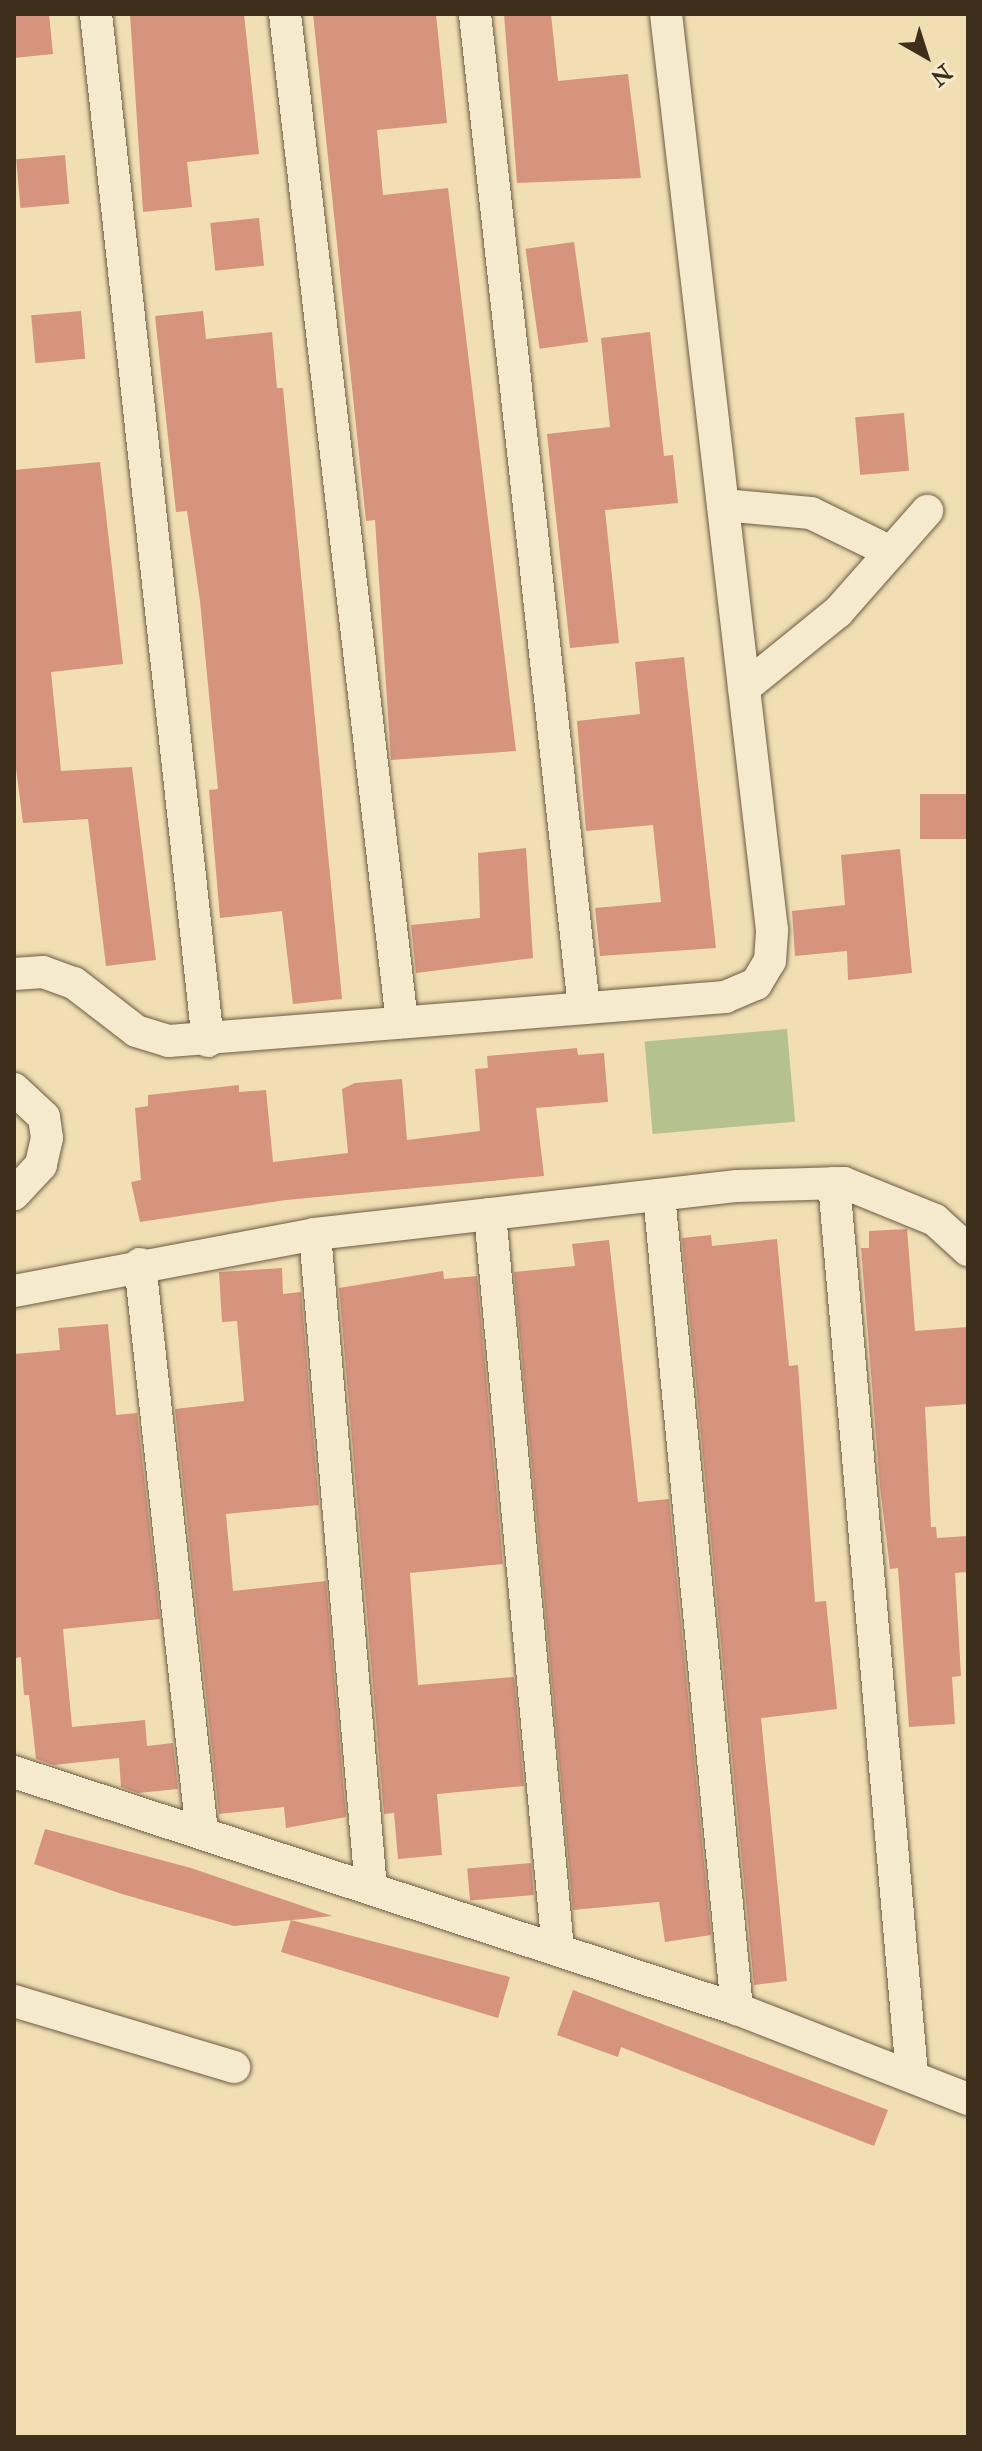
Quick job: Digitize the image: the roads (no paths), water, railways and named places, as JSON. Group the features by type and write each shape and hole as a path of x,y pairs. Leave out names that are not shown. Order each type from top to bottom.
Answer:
{"street":[{"path":"96,14 208,1041"},
{"path":"285,14 402,1022"},
{"path":"475,14 584,1008"},
{"path":"14,974 43,972 74,983 136,1031 169,1041 208,1041 402,1022 725,997 756,984 770,961 744,688 666,14"},
{"path":"723,505 811,513 891,552"},
{"path":"744,688 838,612 927,511"},
{"path":"14,1089 44,1117 47,1138 41,1165 14,1194"},
{"path":"834,1183 912,2074"},
{"path":"14,1291 140,1264 315,1234 659,1195 834,1183 935,1220 968,1250"},
{"path":"659,1195 737,2009"},
{"path":"490,1214 558,1950"},
{"path":"315,1234 371,1889"},
{"path":"140,1264 202,1833"},
{"path":"14,1772 737,2009 912,2074 968,2099"},
{"path":"14,2001 234,2067"}]}
